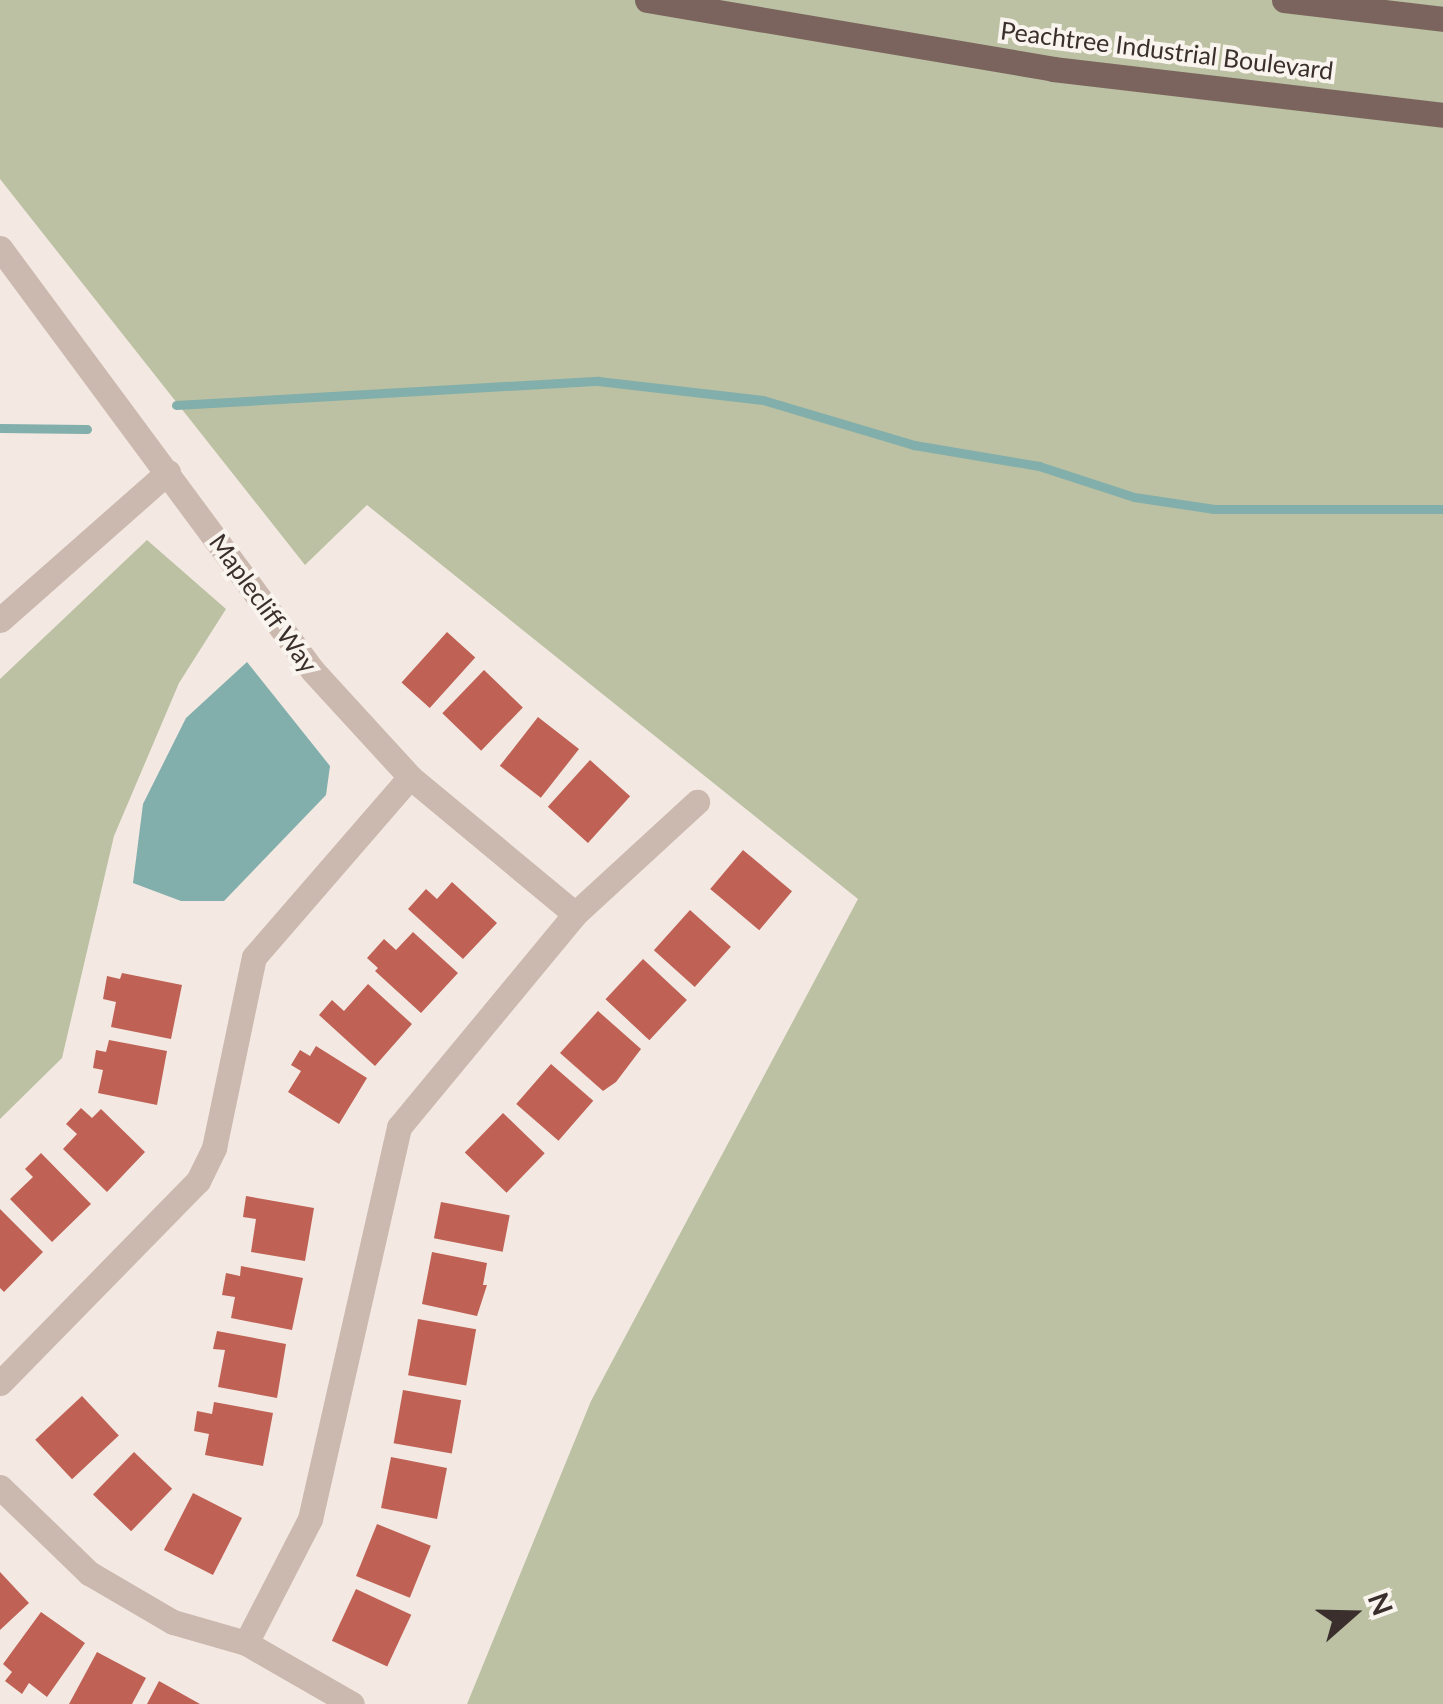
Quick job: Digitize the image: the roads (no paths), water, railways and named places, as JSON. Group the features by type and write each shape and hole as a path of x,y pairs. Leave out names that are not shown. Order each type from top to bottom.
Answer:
{"main road":[{"name":"Peachtree Industrial Boulevard","path":"646,0 1053,69 1443,116"},
{"path":"1284,0 1443,19"}],"street":[{"name":"Maplecliff Way","path":"0,248 313,671 410,776 575,914"},
{"path":"0,620 168,472"},
{"path":"0,1383 198,1181 214,1148 254,957 410,776"},
{"path":"246,1643 310,1519 400,1127 575,914 697,802"},
{"path":"0,1486 89,1573 174,1622 246,1643 352,1704"}],"water":[{"path":"247,662 330,766 326,795 224,901 181,901 133,883 143,804 186,718"}],"waterway":[{"path":"176,405 598,381 763,400 914,445 1039,466 1134,497 1214,509 1443,509"},
{"path":"0,428 87,429"}]}
